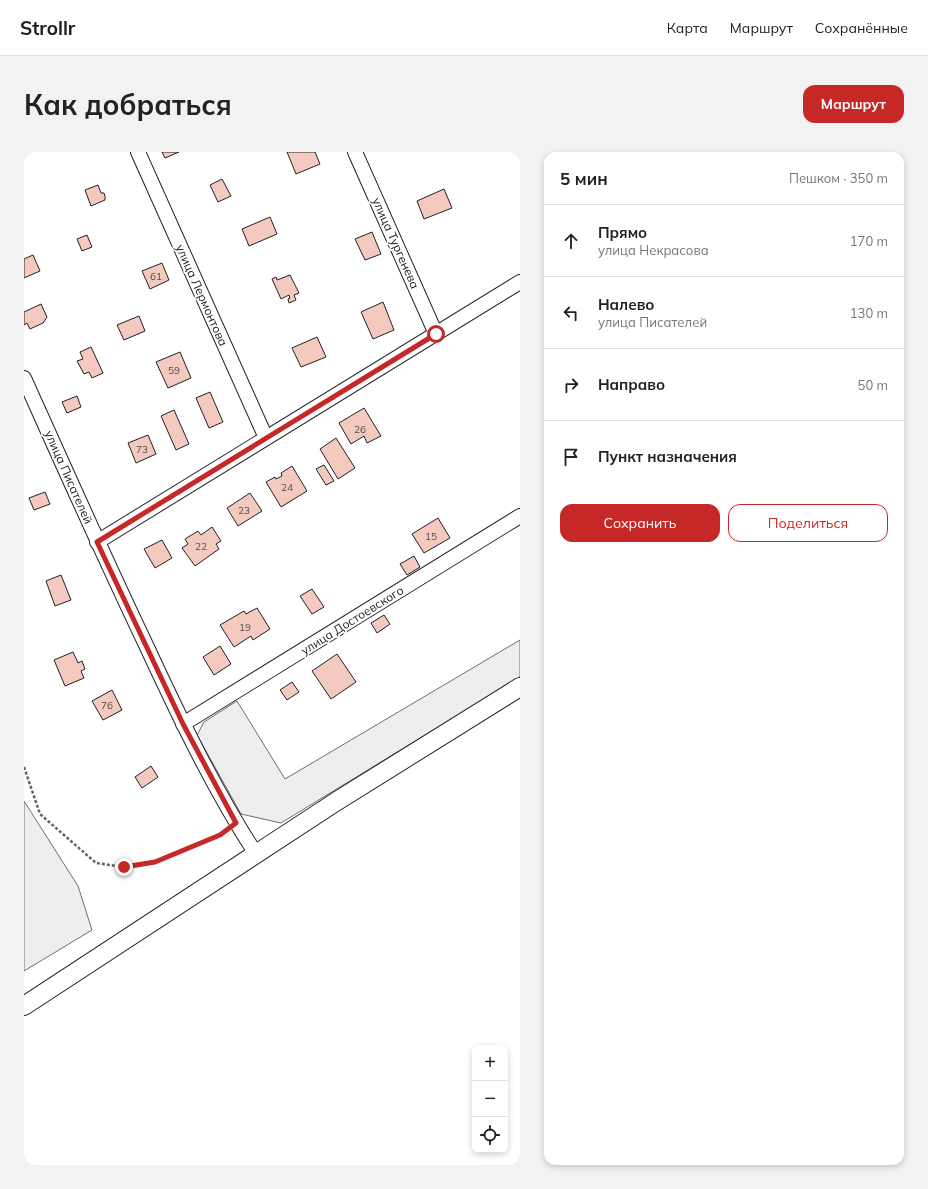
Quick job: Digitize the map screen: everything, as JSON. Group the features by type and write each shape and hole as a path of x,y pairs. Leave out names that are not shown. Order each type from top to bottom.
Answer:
{"street":[{"name":"улица Лермонтова","path":"138,152 266,438"},
{"name":"улица Тургенева","path":"355,152 436,334"},
{"path":"97,542 520,282"},
{"name":"улица Писателей","path":"24,378 97,542 183,724 236,823 256,854"},
{"name":"улица Достоевского","path":"183,724 520,516"},
{"path":"24,1006 337,801 520,687"}],"path":[{"path":"24,768 40,814 96,863 124,867 155,862 220,835 236,823"}],"shaded area":[{"path":"520,640 520,677 281,823 241,814 197,735 204,722 237,701 285,779"},
{"path":"24,801 78,886 92,930 24,971"}],"building":[{"path":"162,152 179,152 165,158"},
{"path":"287,152 315,152 320,164 296,174"},
{"path":"222,179 231,196 218,202 210,185"},
{"path":"98,185 101,193 104,193 105,200 91,206 85,190"},
{"path":"444,189 452,208 424,219 417,201"},
{"path":"270,217 277,234 249,246 242,229"},
{"path":"372,232 381,254 365,260 355,239"},
{"path":"87,235 92,247 82,251 77,239"},
{"path":"33,255 40,271 24,278 24,259"},
{"path":"162,263 169,280 150,289 142,271"},
{"path":"290,275 299,293 294,295 296,300 289,303 289,295 281,299 272,279 276,277 277,280"},
{"path":"383,302 394,330 373,339 361,312"},
{"path":"41,304 47,317 43,323 30,329 27,323 24,325 24,312"},
{"path":"139,316 145,331 124,340 117,325"},
{"path":"317,337 326,357 301,367 292,348"},
{"path":"91,347 103,373 92,378 89,372 84,374 77,361 83,359 80,352"},
{"path":"180,352 191,378 168,388 156,362"},
{"path":"210,392 223,422 209,428 196,398"},
{"path":"77,396 81,407 67,413 62,402"},
{"path":"364,408 381,436 367,443 364,436 351,444 339,423"},
{"path":"174,410 189,444 176,450 161,416"},
{"path":"148,435 156,454 136,463 128,443"},
{"path":"336,438 355,468 338,479 320,449"},
{"path":"324,465 334,481 326,485 316,469"},
{"path":"292,466 307,491 281,507 266,482 275,477 276,479 282,476 281,473"},
{"path":"45,492 50,504 34,510 29,498"},
{"path":"250,493 262,511 238,526 227,508"},
{"path":"438,518 450,538 424,553 412,534"},
{"path":"212,527 221,541 216,544 219,549 195,566 182,548 188,544 185,539 198,531 201,535"},
{"path":"162,540 172,558 155,568 144,549"},
{"path":"414,556 420,567 407,575 400,564"},
{"path":"61,575 71,600 55,606 46,581"},
{"path":"312,589 324,607 312,614 300,596"},
{"path":"257,608 270,629 253,640 251,636 234,647 220,625 244,611 246,614"},
{"path":"384,615 390,624 377,633 371,623"},
{"path":"220,646 231,664 214,675 203,657"},
{"path":"73,652 78,663 82,661 85,669 81,671 84,678 65,686 54,660"},
{"path":"337,654 356,682 331,699 312,671"},
{"path":"292,682 299,692 287,700 280,690"},
{"path":"112,690 122,710 103,720 92,701"},
{"path":"151,766 158,777 142,788 135,777"}],"route":[{"path":"124,867 155,862 220,835 236,823 183,724 97,542 436,334"}]}
